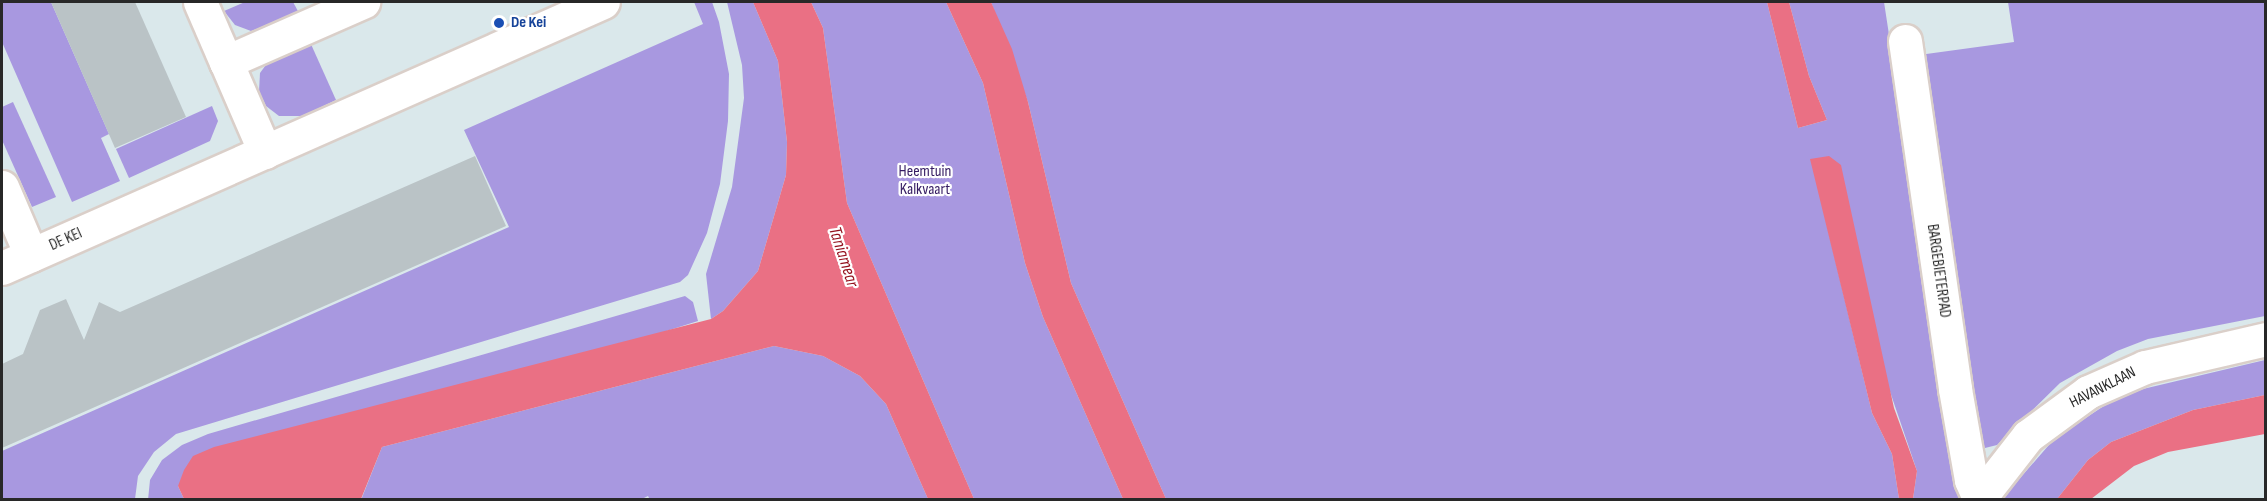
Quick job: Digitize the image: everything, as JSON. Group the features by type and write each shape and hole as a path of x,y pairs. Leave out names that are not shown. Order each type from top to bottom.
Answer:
{"street":[{"path":"200,2 266,152"},
{"path":"226,62 363,2"},
{"name":"DE KEI","path":"2,268 603,2"},
{"name":"BARGEBIETERPAD","path":"1905,41 1955,389 1971,480 1979,499"},
{"name":"DE KEI","path":"2,187 31,255"},
{"name":"HAVANKLAAN","path":"1979,499 2028,436 2088,392 2145,367 2265,339"}],"green space":[{"path":"2,2 51,2 109,134 101,138 120,181 72,202 2,42"},
{"path":"245,2 293,2 299,13 251,31 235,25 224,11"},
{"path":"694,2 712,2 719,22 729,74 728,121 720,184 707,233 688,275 680,282 176,434 154,452 138,476 135,499 2,499 2,451 509,227 464,130 703,24"},
{"path":"727,2 753,2 778,61 787,142 786,175 758,271 723,311 711,319 706,274 732,187 744,98 742,65"},
{"name":"Heemtuin Kalkvaart","path":"811,2 946,2 983,83 1025,263 1043,317 1123,499 974,499 847,203 823,28"},
{"path":"991,2 1767,2 1798,128 1827,120 1809,76 1789,2 1884,2 1960,499 1913,499 1917,471 1811,159 1872,413 1892,454 1899,499 1166,499 1071,283 1028,102"},
{"path":"2008,2 2265,2 2265,316 2148,339 2117,351 2060,383 1997,445 1981,449 1919,55 2014,42"},
{"path":"310,42 336,100 303,116 279,116 266,106 259,92 260,73 271,58"},
{"path":"13,102 56,197 32,207 2,140 2,107"},
{"path":"212,106 218,121 210,141 129,178 116,149"},
{"path":"685,296 693,302 698,321 178,486 184,499 148,500 150,480 162,460 182,445 208,434"},
{"path":"774,346 823,356 860,376 886,404 928,499 650,500 648,496 640,500 361,500 382,447"},
{"path":"2265,360 2265,395 2193,410 2111,442 2088,460 2057,499 2001,500 2055,438 2107,404 2143,389"}],"water":[{"name":"Taniamear","path":"753,2 811,2 823,28 847,203 974,499 928,499 886,404 860,376 823,356 774,346 382,447 361,499 184,499 178,486 184,470 193,456 214,447 711,319 723,311 758,271 786,175 787,142 778,61"},
{"path":"946,2 991,2 1012,49 1028,102 1071,283 1166,499 1123,499 1043,317 1025,263 983,83"},
{"path":"1767,2 1789,2 1809,76 1827,120 1798,128"},
{"path":"1829,156 1841,165 1894,408 1917,471 1913,499 1899,499 1892,454 1872,413 1810,159"},
{"path":"2265,395 2265,434 2168,452 2134,466 2091,499 2057,499 2088,460 2111,442 2193,410"}],"building":[{"path":"51,2 135,2 186,117 115,148"},
{"path":"475,156 506,226 2,448 2,364 23,354 40,310 66,299 84,340 99,302 120,312"}],"place":[{"name":"De Kei","path":"499,23"}]}
